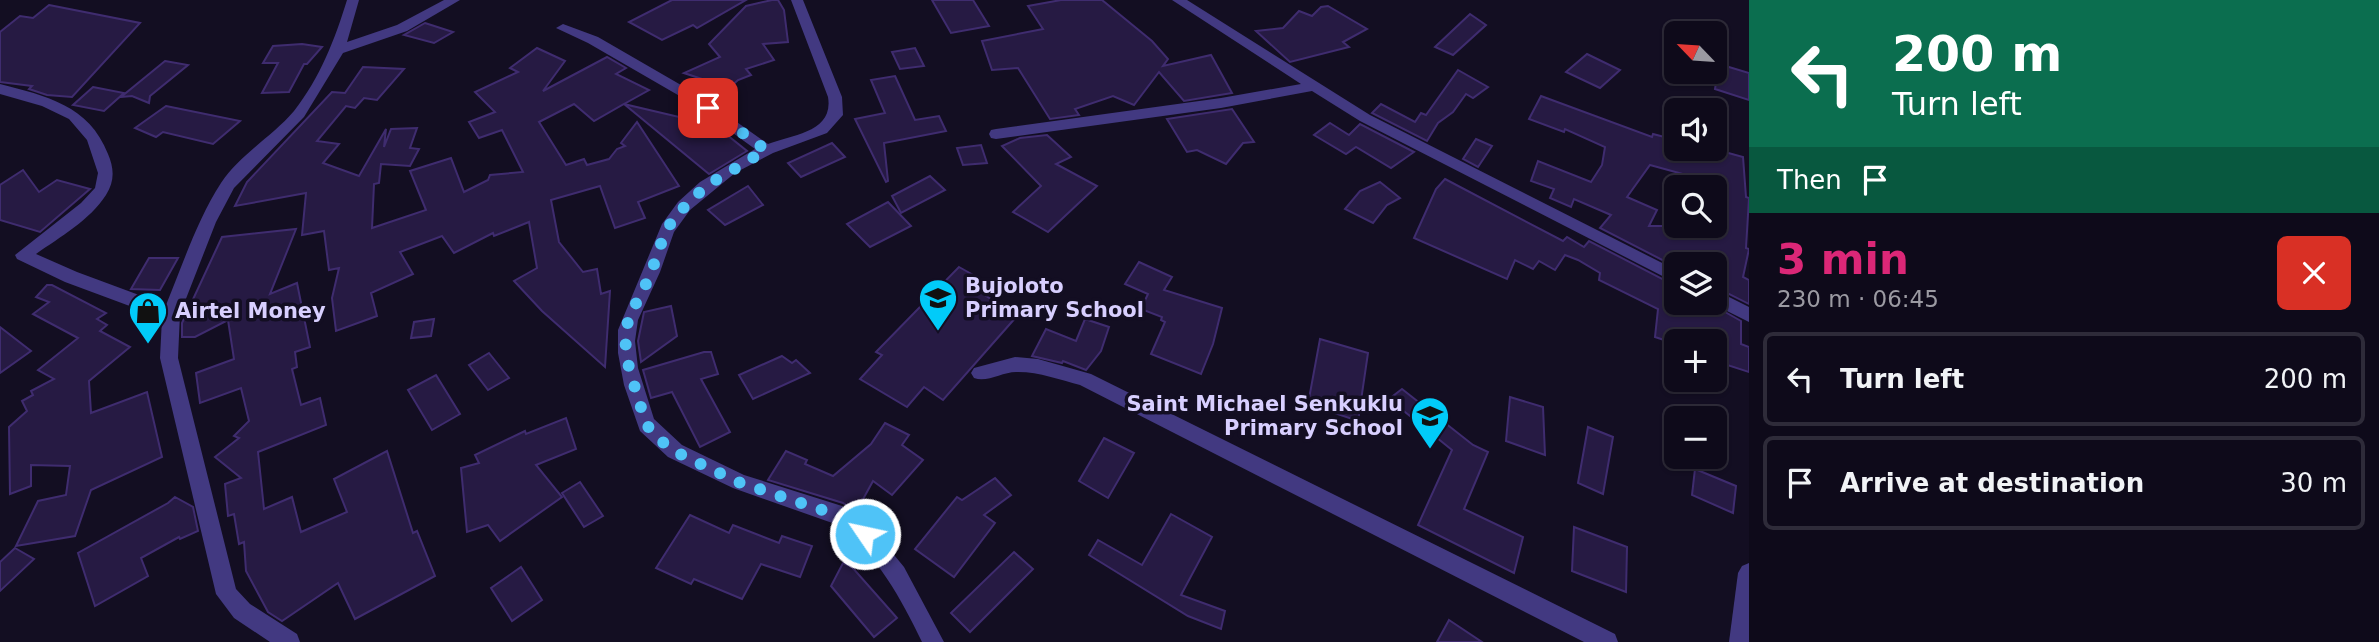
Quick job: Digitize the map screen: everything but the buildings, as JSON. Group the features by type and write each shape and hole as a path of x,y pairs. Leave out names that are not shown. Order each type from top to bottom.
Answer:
{"street":[{"path":"289,642 242,611 227,594 169,358 172,314 208,222 228,185 244,166 299,114 338,50 353,0"},
{"path":"338,50 402,28 454,0"},
{"path":"797,0 838,110 834,118 819,130 766,150 706,186 687,202 666,231 650,276 628,319 625,352 638,404 646,424 657,438 678,453 738,482 843,517 865,534 910,593 933,642"},
{"path":"1178,0 1365,118 1664,271"},
{"path":"563,27 593,40 695,99 766,150"},
{"path":"996,134 1222,103 1315,86"},
{"path":"0,89 39,99 71,112 84,123 96,141 107,174 100,193 88,205 23,255 72,277 172,314"},
{"path":"1727,303 1749,315"},
{"path":"980,373 1015,364 1038,366 1085,379 1607,642"},
{"path":"1740,642 1749,573"}],"place":[{"name":"Bujoloto Primary School","path":"938,332"},
{"name":"Airtel Money","path":"148,345"},
{"name":"Saint Michael Senkuklu Primary School","path":"1430,450"}],"route":[{"path":"708,108 766,150 706,186 687,202 666,231 650,276 628,319 625,334 625,352 638,404 646,424 657,438 678,453 738,482 843,517 865,534"}]}
